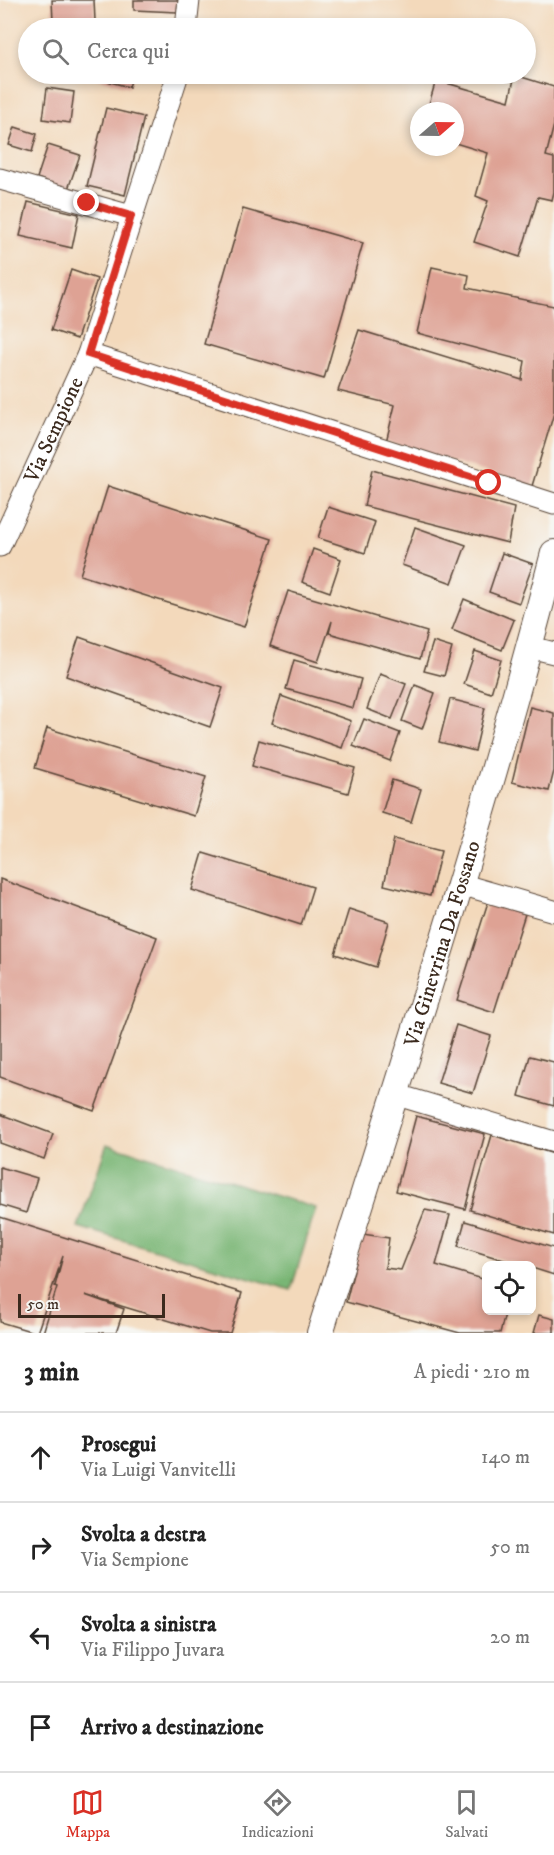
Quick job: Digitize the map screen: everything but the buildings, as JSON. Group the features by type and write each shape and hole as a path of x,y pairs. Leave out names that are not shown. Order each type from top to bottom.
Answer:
{"street":[{"path":"187,18 189,0"},
{"name":"Via Sempione","path":"0,546 88,354 175,84"},
{"path":"0,179 131,216"},
{"path":"88,354 316,425 554,504"},
{"name":"Via Ginevrina Da Fossano","path":"320,1333 460,884 542,650 554,553"},
{"path":"460,884 554,911"},
{"path":"394,1094 554,1142"}],"green space":[{"path":"107,1144 316,1208 291,1290 78,1227"}],"route":[{"path":"87,203 131,216 88,354 316,425 489,483"}]}
